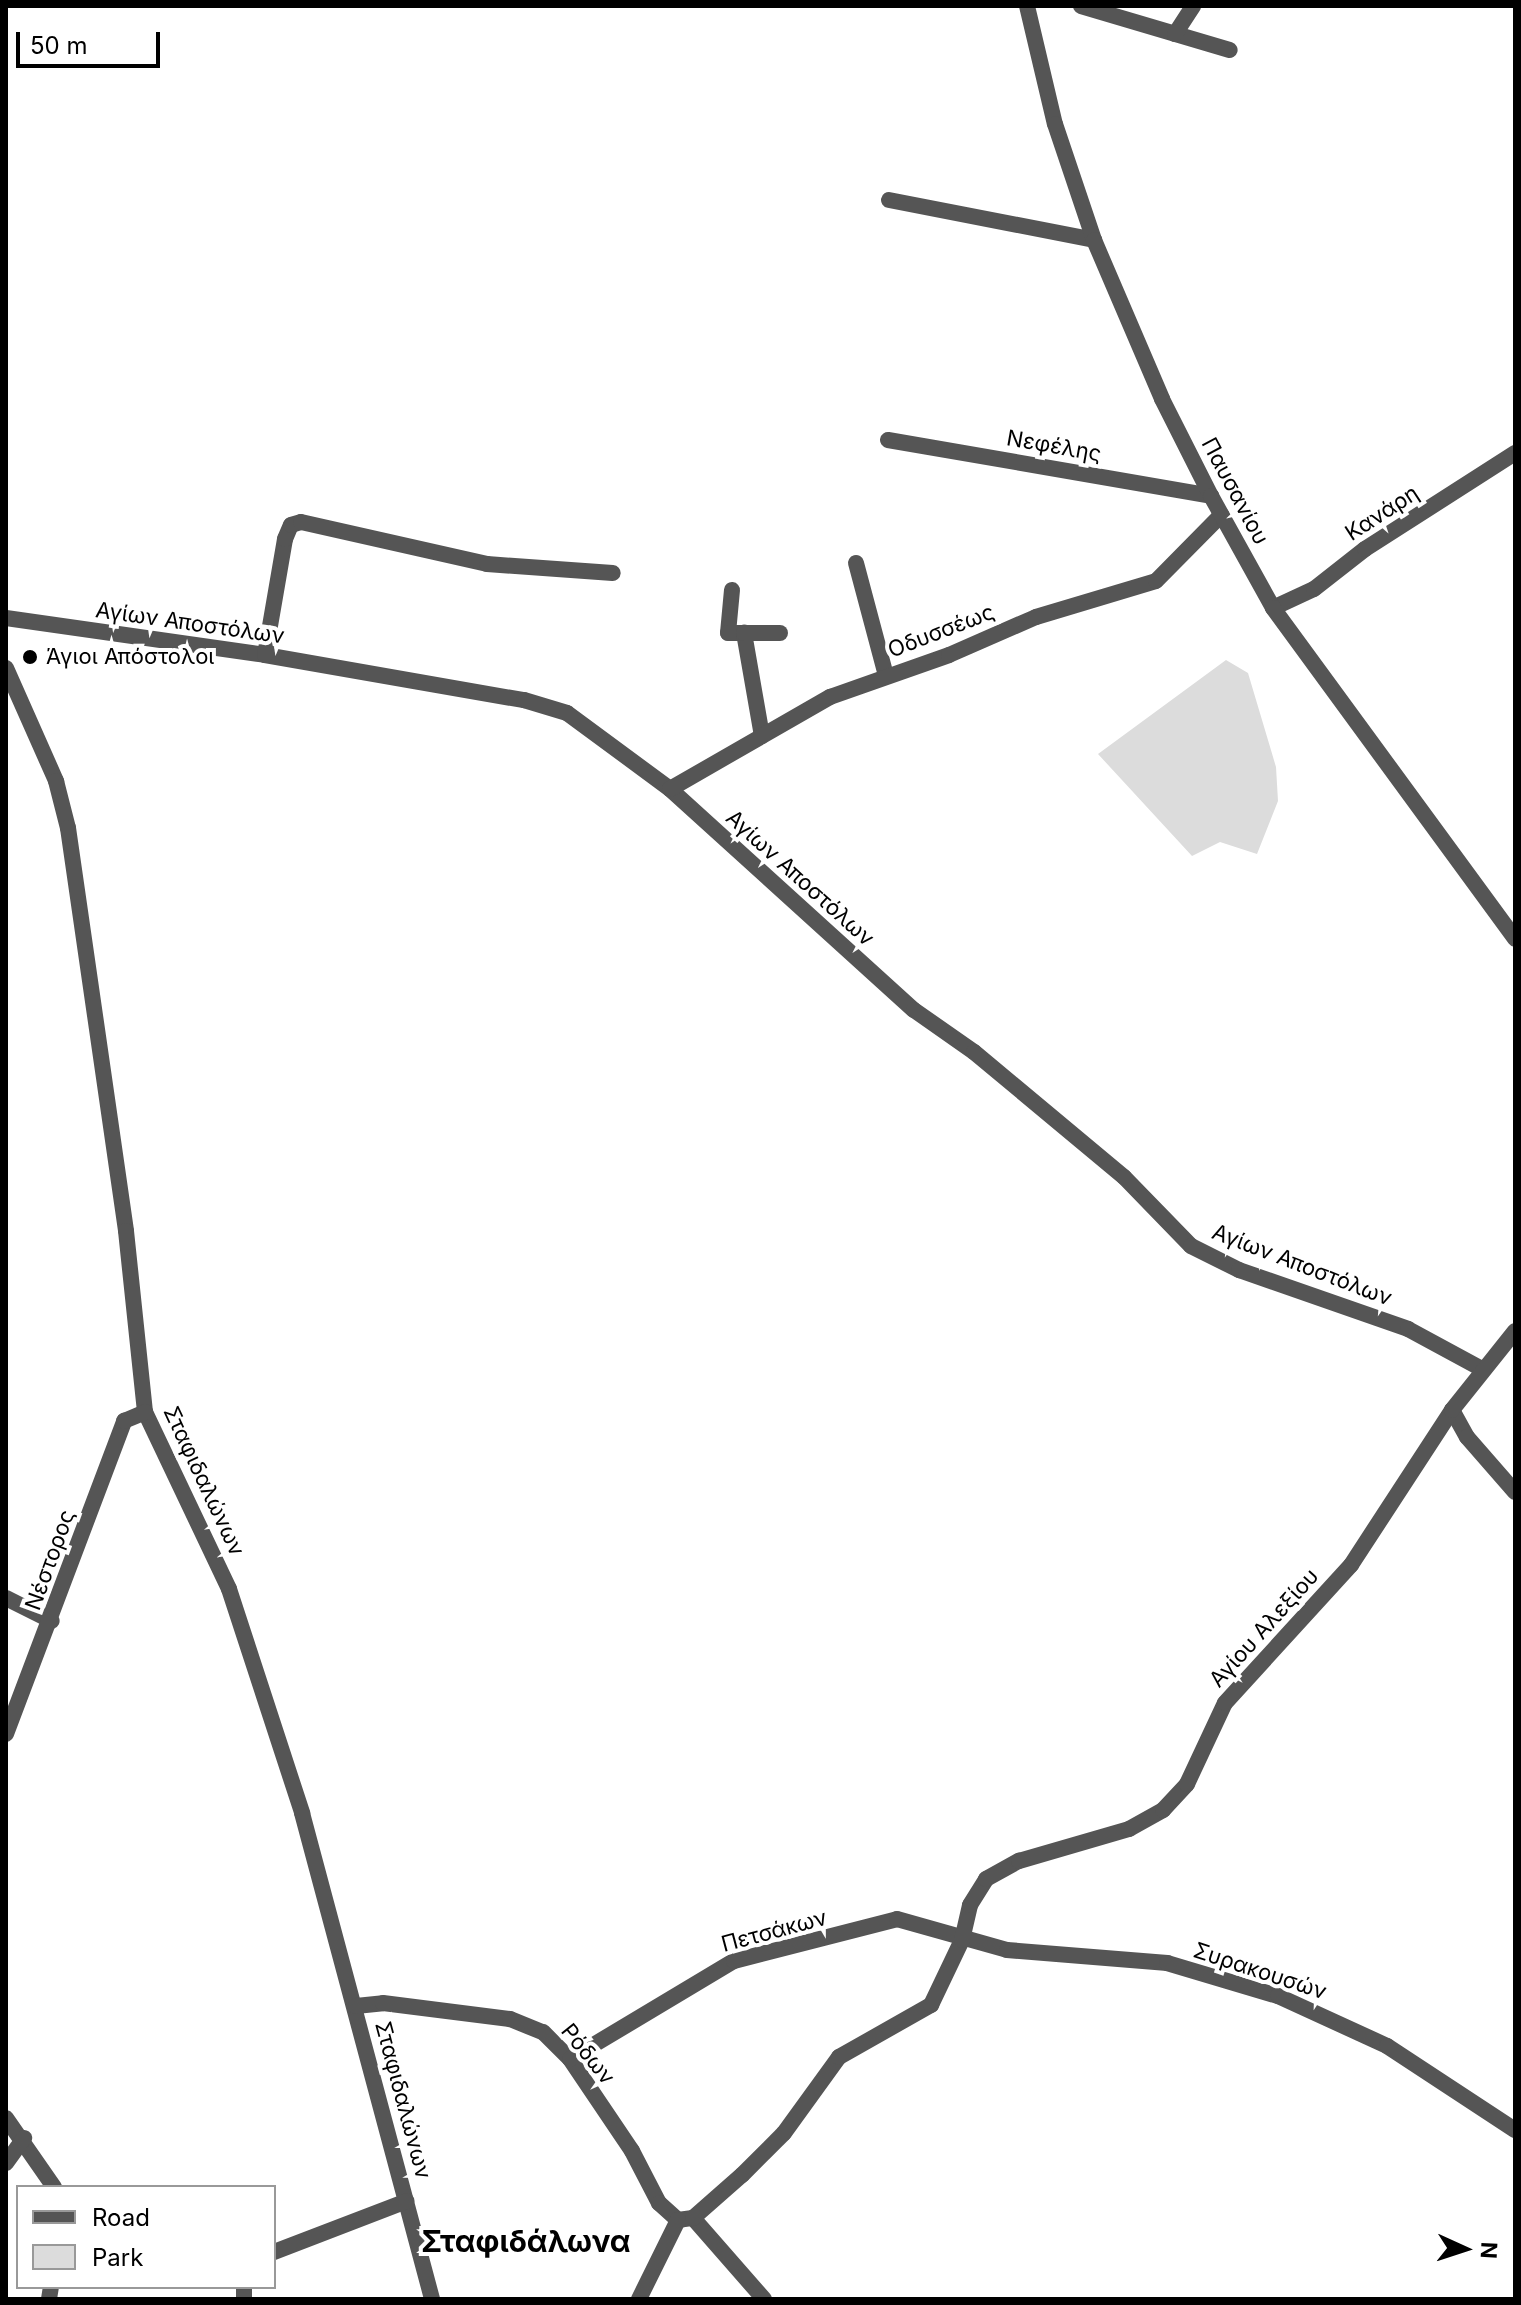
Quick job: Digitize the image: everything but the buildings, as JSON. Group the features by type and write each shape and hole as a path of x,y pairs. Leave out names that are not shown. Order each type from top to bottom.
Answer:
{"street":[{"name":"Παυσανίου","path":"1027,6 1055,124 1094,240 1162,399 1211,496 1273,608 1515,939"},
{"path":"1081,6 1230,50"},
{"path":"1175,34 1193,6"},
{"path":"889,200 1094,240"},
{"name":"Νεφέλης","path":"888,440 1211,496"},
{"name":"Κανάρη","path":"1273,608 1314,589 1365,549 1515,453"},
{"name":"Οδυσσέως","path":"670,789 830,697 1026,621 1156,581 1221,515"},
{"path":"265,655 285,539 291,525 301,522 487,564 613,573"},
{"path":"856,563 886,676"},
{"path":"732,590 728,633 780,633"},
{"name":"Αγίων Αποστόλων","path":"6,618 265,655 545,705 588,726 670,789 905,1002 974,1052 1124,1177 1191,1246 1239,1270 1408,1329 1482,1369"},
{"path":"744,633 762,736"},
{"name":"Σταφιδαλώνων","path":"6,668 56,781 68,828 126,1231 145,1412 229,1589 302,1813 432,2299"},
{"name":"Αγίου Αλεξίου","path":"639,2299 685,2219 784,2133 839,2057 931,2005 962,1940 970,1905 986,1879 1019,1861 1150,1821 1187,1784 1225,1703 1351,1565 1452,1410 1515,1331"},
{"path":"1452,1410 1467,1437 1515,1492"},
{"name":"Νέστορος","path":"6,1734 52,1621 124,1421 145,1412"},
{"path":"6,1598 52,1621"},
{"name":"Πετσάκων","path":"570,2059 734,1961 897,1919 962,1940"},
{"name":"Συρακουσών","path":"962,1940 1007,1950 1167,1963 1278,1996 1376,2040 1515,2130"},
{"name":"Ρόδων","path":"356,2006 383,2003 510,2019 543,2032 570,2059 632,2151 659,2203 685,2219 764,2299"},
{"path":"6,2118 24,2138 53,2185"},
{"path":"6,2163 24,2138"},
{"path":"276,2251 407,2201"}],"green space":[{"path":"1226,660 1248,673 1276,767 1278,801 1257,854 1220,842 1192,856 1098,754"}],"place":[{"name":"Άγιοι Απόστολοι","path":"30,657"}],"district":[{"name":"Σταφιδάλωνα","path":"526,2241"}]}
